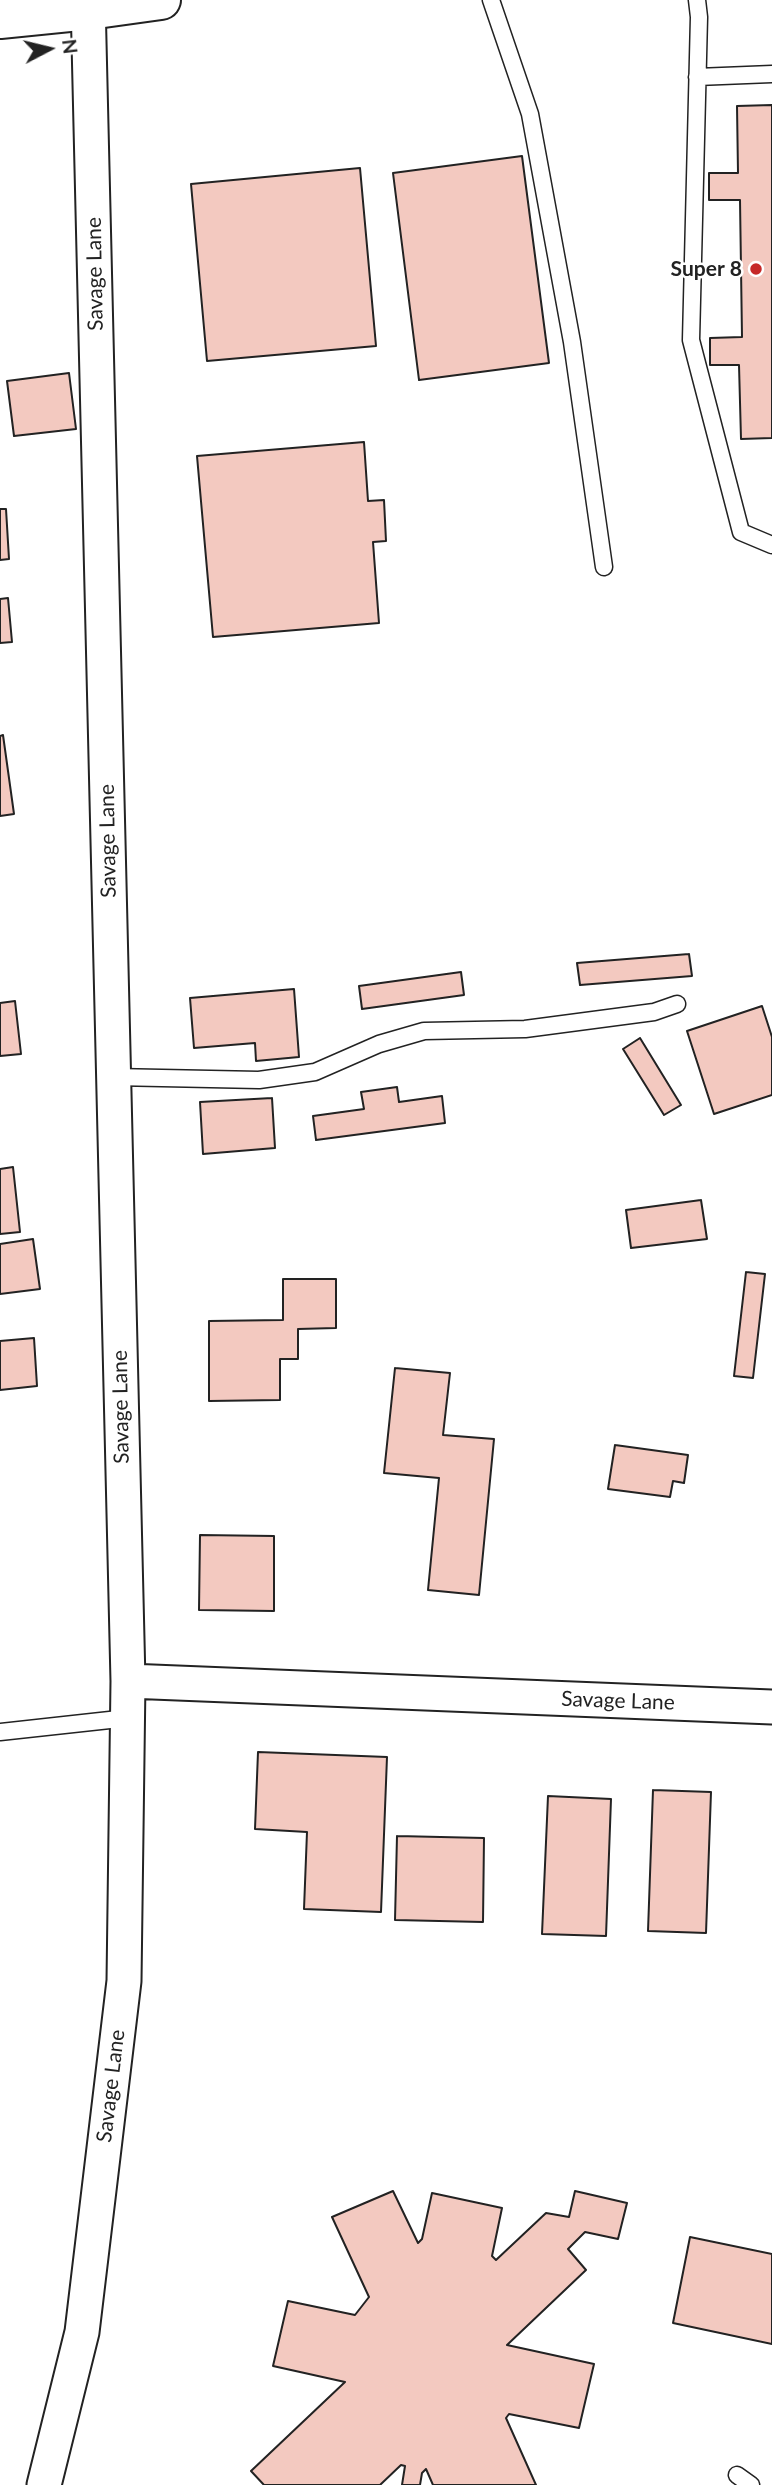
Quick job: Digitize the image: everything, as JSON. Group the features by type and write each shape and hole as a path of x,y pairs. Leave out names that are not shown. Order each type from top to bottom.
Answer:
{"main road":[{"path":"0,19 88,5 161,0"}],"street":[{"name":"Savage Lane","path":"44,2485 82,2332 124,1981 128,1681 88,5"},
{"name":"Savage Lane","path":"128,1681 772,1707"}],"lane":[{"path":"491,0 530,114 572,342 604,567"},
{"path":"696,0 699,17 691,340 741,532 772,545"},
{"path":"697,77 772,74"},
{"path":"113,1077 259,1080 315,1072 379,1044 424,1031 525,1029 653,1012 677,1004"},
{"path":"0,1732 128,1718"},
{"path":"737,2475 751,2485"}],"building":[{"name":"Super 8","path":"772,105 772,438 741,439 739,365 710,365 710,338 742,337 740,200 709,200 709,173 738,173 737,106"},
{"path":"522,156 549,363 419,380 393,173"},
{"path":"360,168 376,346 207,361 191,184"},
{"path":"69,373 76,429 14,436 7,381"},
{"path":"364,442 368,501 384,500 386,541 373,542 379,623 213,637 197,456"},
{"path":"0,509 6,509 9,559 0,560"},
{"path":"8,598 12,642 0,643 0,599"},
{"path":"3,735 14,814 0,816 0,736"},
{"path":"689,954 692,976 580,985 577,963"},
{"path":"461,972 464,995 362,1009 359,986"},
{"path":"294,989 299,1057 256,1061 255,1043 194,1048 190,998"},
{"path":"15,1001 21,1054 0,1056 0,1003"},
{"path":"762,1006 772,1037 772,1095 714,1114 687,1031"},
{"path":"640,1038 681,1105 664,1115 623,1049"},
{"path":"397,1087 399,1102 442,1096 445,1123 316,1140 313,1116 364,1109 361,1092"},
{"path":"272,1098 275,1148 203,1154 200,1102"},
{"path":"13,1167 20,1232 0,1234 0,1169"},
{"path":"701,1200 707,1239 631,1248 626,1210"},
{"path":"33,1239 40,1289 0,1294 0,1244"},
{"path":"746,1272 765,1274 753,1378 734,1376"},
{"path":"283,1279 336,1279 336,1328 298,1329 298,1359 280,1359 280,1400 209,1401 209,1321 283,1320"},
{"path":"34,1338 37,1386 0,1390 0,1341"},
{"path":"395,1368 450,1373 443,1435 494,1439 479,1595 428,1590 439,1478 384,1473"},
{"path":"615,1445 688,1455 684,1483 673,1481 670,1497 608,1489"},
{"path":"200,1535 274,1536 274,1611 199,1610"},
{"path":"258,1752 387,1757 381,1912 304,1909 307,1832 255,1829"},
{"path":"653,1790 711,1792 706,1933 648,1931"},
{"path":"548,1796 611,1799 606,1936 542,1934"},
{"path":"397,1836 484,1838 483,1922 395,1920"},
{"path":"393,2191 418,2243 422,2239 432,2193 502,2208 492,2256 496,2260 546,2213 569,2217 575,2191 627,2203 618,2239 585,2232 568,2249 586,2270 507,2345 594,2364 579,2428 509,2414 506,2418 536,2485 433,2485 426,2469 422,2473 420,2485 402,2485 405,2466 401,2465 380,2485 264,2485 251,2471 345,2382 273,2366 288,2301 355,2315 369,2297 332,2217"},
{"path":"690,2237 772,2254 772,2344 673,2323"}],"place":[{"name":"Super 8","path":"756,269"}]}
